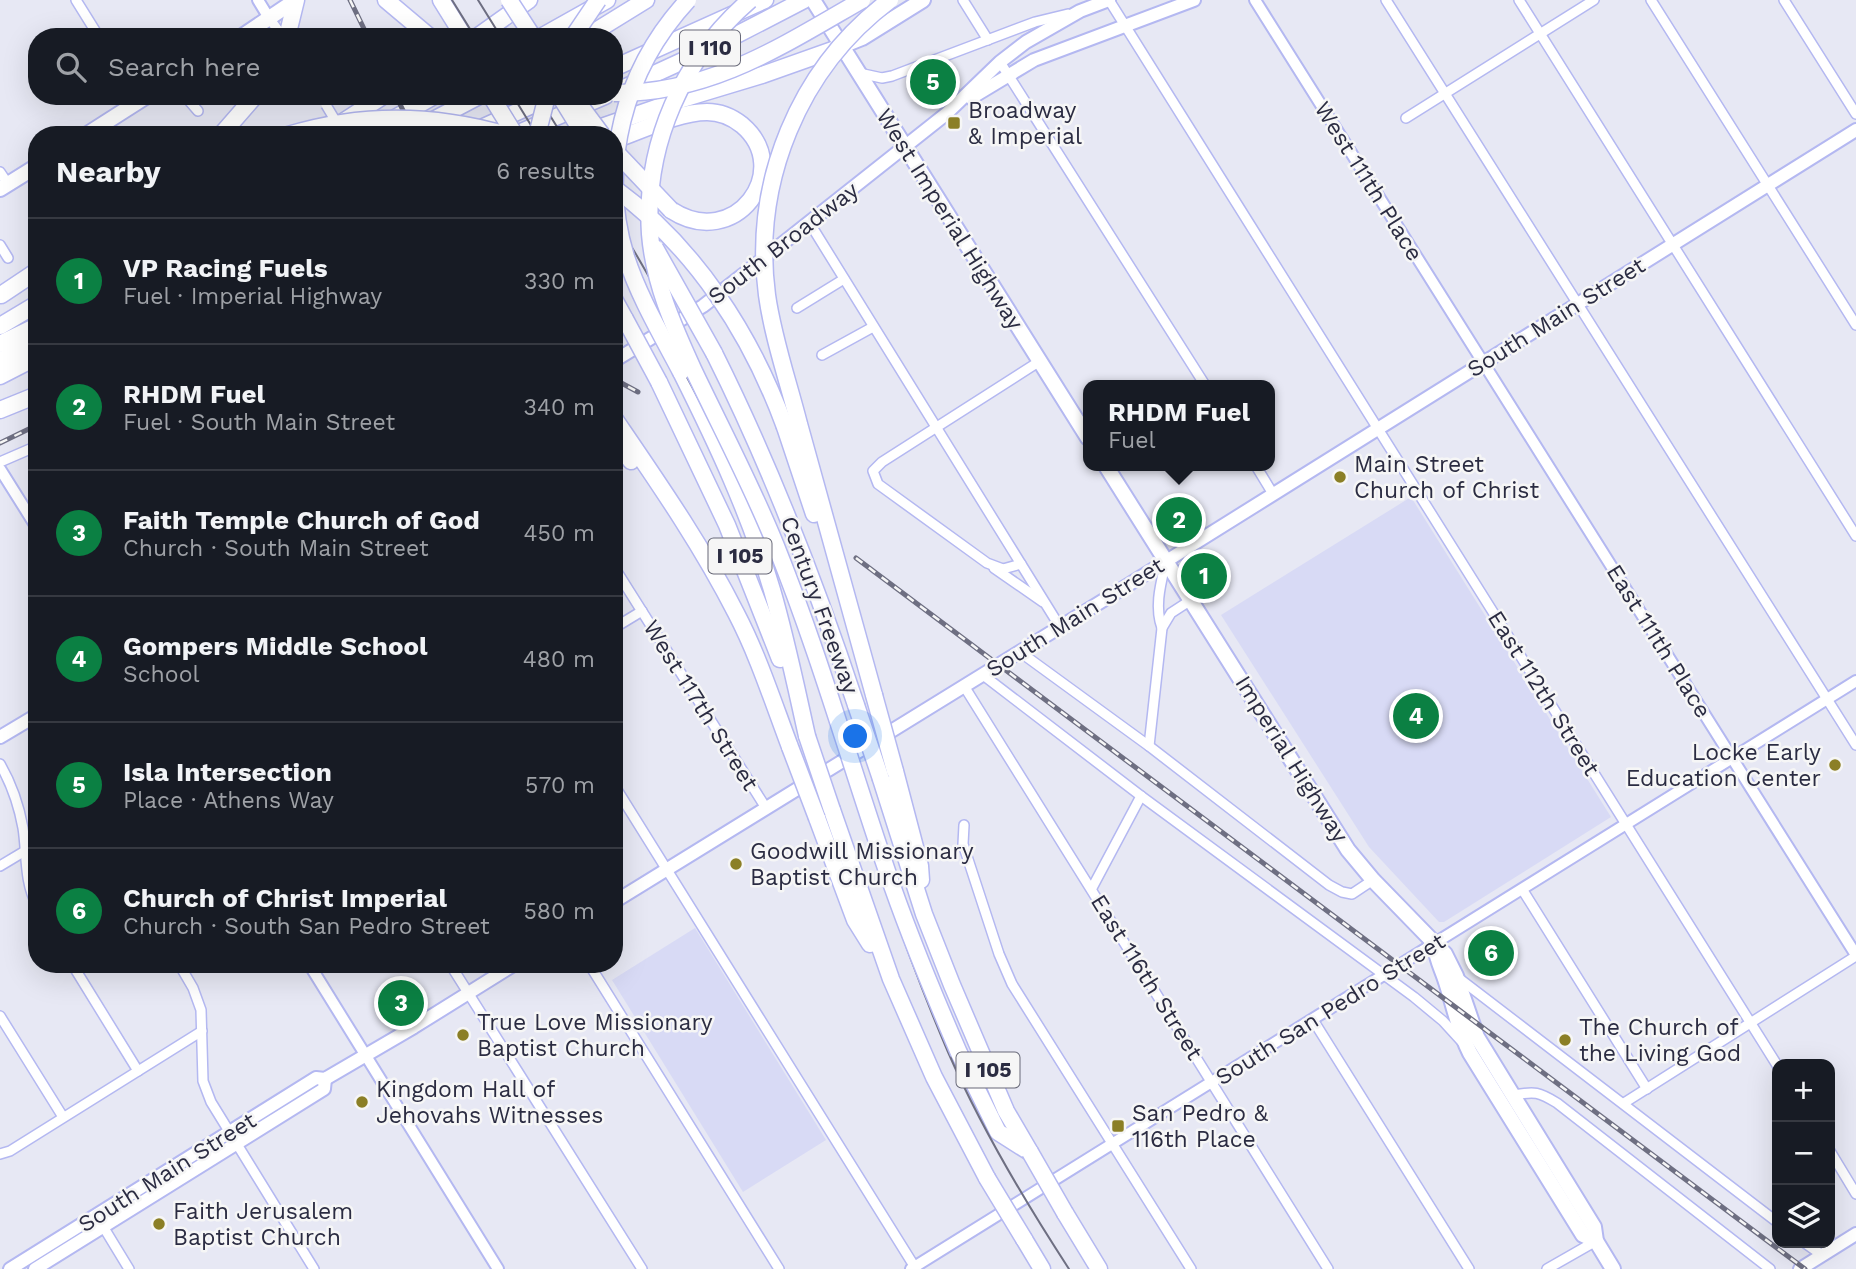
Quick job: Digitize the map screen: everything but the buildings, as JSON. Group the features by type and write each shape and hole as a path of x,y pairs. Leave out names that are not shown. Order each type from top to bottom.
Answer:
{"highway":[{"path":"288,28 296,0"},
{"path":"386,0 419,28"},
{"path":"430,0 447,28"},
{"path":"441,0 458,28"},
{"path":"499,0 516,28"},
{"path":"509,0 527,28"},
{"path":"489,28 528,0"},
{"path":"579,28 598,0"},
{"path":"557,28 607,0"},
{"path":"601,28 646,0"},
{"path":"621,126 634,82 660,34 688,0"},
{"path":"750,0 725,24 700,55 685,79 666,121 651,184 650,223 654,265 671,320 768,524 800,606 887,872 924,973 998,1132 1030,1152"},
{"path":"623,64 765,0"},
{"name":"I 110","path":"623,89 713,47 804,0"},
{"path":"623,92 664,89 722,75 768,54 862,0"},
{"path":"888,775 874,695 843,584 822,538 792,426 766,285 764,233 771,183 790,125 815,80 853,33 890,0"},
{"path":"604,126 842,47"},
{"path":"229,126 248,105"},
{"path":"337,126 369,105"},
{"path":"381,126 418,105"},
{"path":"422,126 462,105"},
{"path":"497,105 509,126"},
{"path":"508,105 520,126"},
{"path":"485,126 531,105"},
{"path":"540,126 547,105"},
{"path":"566,105 578,126"},
{"path":"580,105 595,126"},
{"path":"536,126 585,105"},
{"path":"623,137 696,113 719,113 740,124 752,136 760,152 761,169 758,186 750,201 737,213 710,222 688,219 671,210 623,159"},
{"path":"326,126 343,122 402,118 469,126"},
{"path":"623,193 667,232 709,283 750,348 792,426"},
{"name":"Century Freeway","path":"623,199 682,294 752,432 796,534 856,705 888,775 925,914 1006,1111 1099,1269"},
{"path":"623,240 640,294 722,456 752,531 772,589 807,736"},
{"path":"0,296 28,278"},
{"path":"0,328 28,310"},
{"path":"0,328 28,315"},
{"name":"I 105","path":"623,315 659,382 742,560 807,736 891,979 934,1077 987,1178 1042,1269"},
{"path":"0,344 28,330"},
{"path":"3,370 28,349"},
{"path":"3,370 28,360"},
{"path":"3,370 28,365"},
{"path":"0,410 28,399"},
{"path":"623,430 716,576 749,640 855,920 891,979"},
{"path":"623,451 695,555 768,688"}],"main road":[{"path":"254,28 296,0"},
{"name":"West Imperial Highway","path":"813,0 1083,430"},
{"path":"842,47 862,38 923,0"},
{"name":"South Broadway","path":"623,355 703,306 946,114 1000,62 1026,42 1080,11 1109,0"},
{"path":"1151,17 1175,0"},
{"name":"South Broadway","path":"946,114 1034,60 1194,0"},
{"path":"99,126 131,105"},
{"name":"South Main Street","path":"623,896 1856,130"},
{"path":"3,182 28,170"},
{"path":"1109,471 1166,560"},
{"name":"Imperial Highway","path":"1166,560 1349,850 1373,880 1445,954 1456,976 1477,1037 1594,1227 1596,1241 1613,1269"},
{"path":"0,737 28,720"},
{"name":"Imperial Highway","path":"1435,945 1436,958 1446,979 1459,1029 1468,1050 1583,1235 1596,1241"},
{"name":"South Main Street","path":"10,1269 99,1221 234,1138 324,1089 325,1079 500,973"},
{"path":"1468,1050 1488,1064 1506,1093 1514,1095"},
{"name":"South Main Street","path":"35,1269 99,1221"},
{"path":"1800,1269 1856,1234"}],"street":[{"path":"76,0 93,28"},
{"path":"258,0 277,28"},
{"path":"963,0 988,40"},
{"name":"East 112th Street","path":"1109,0 1773,1059"},
{"name":"West 111th Place","path":"1255,0 1484,362"},
{"path":"1386,0 1856,745"},
{"path":"1519,0 1856,536"},
{"path":"1406,118 1594,0"},
{"path":"1651,0 1856,325"},
{"path":"1784,0 1856,114"},
{"path":"859,73 881,78 892,76 1035,22 1080,11"},
{"path":"1000,62 1202,380"},
{"path":"193,105 198,111"},
{"path":"325,105 338,126"},
{"path":"809,222 1060,627"},
{"path":"0,245 8,258"},
{"path":"797,308 844,279"},
{"path":"822,355 873,327"},
{"path":"1040,361 882,461 873,471 878,484 1047,605"},
{"name":"East 111th Place","path":"1484,362 1856,956"},
{"path":"0,462 28,450"},
{"path":"0,469 28,514"},
{"path":"1259,471 1273,494"},
{"path":"1162,628 1158,616 1160,585 1166,560"},
{"path":"987,563 1003,569 1021,564"},
{"name":"West 117th Street","path":"623,581 766,808"},
{"path":"1149,746 1162,628 1171,613 1191,600"},
{"path":"623,623 642,611"},
{"path":"1020,652 1342,892 1352,894 1373,880"},
{"path":"983,675 1141,796 1385,976 1443,1021 1468,1050"},
{"name":"South San Pedro Street","path":"914,1268 1856,681"},
{"name":"East 116th Street","path":"964,686 1328,1269"},
{"path":"0,764 16,801 23,827 28,868"},
{"path":"1091,888 1141,796"},
{"path":"623,799 914,1268"},
{"path":"964,825 963,844 999,954 1012,984 1191,1269"},
{"path":"0,866 28,850"},
{"path":"1522,889 1647,1089"},
{"path":"1624,1103 1856,956"},
{"path":"78,973 138,1070"},
{"path":"184,973 193,988 201,1010 203,1081 211,1102 314,1269"},
{"path":"315,973 498,1269"},
{"path":"456,973 642,1269"},
{"path":"595,973 779,1269"},
{"path":"1456,976 1772,1218"},
{"path":"0,1016 63,1117"},
{"path":"1313,1020 1469,1269"},
{"path":"0,1154 10,1151 202,1031"},
{"path":"1514,1095 1541,1093 1557,1103 1770,1269"},
{"path":"1835,1159 1856,1194"},
{"path":"99,1221 129,1269"},
{"path":"1547,1269 1596,1241"},
{"path":"1812,1248 1822,1255"}],"shaded area":[{"path":"1411,497 1611,817 1444,922 1439,922 1369,847 1221,615"},
{"path":"695,928 826,1140 743,1192 612,980"}],"tram line":[{"path":"452,0 469,28"},
{"path":"478,0 495,28"},
{"path":"519,105 531,126"},
{"path":"544,105 556,126"},
{"path":"623,233 698,369 735,448 767,528 875,857 948,1052 1004,1163 1069,1269"},
{"path":"623,271 682,368 719,437"}],"railway":[{"path":"350,0 364,28"},
{"path":"400,105 411,126"},
{"path":"623,384 638,392"},
{"path":"0,443 28,429"},
{"path":"856,558 1805,1269"}],"place":[{"name":"Isla Intersection","path":"933,82"},
{"name":"Broadway & Imperial","path":"954,123"},
{"name":"Main Street Church of Christ","path":"1340,477"},
{"name":"RHDM Fuel","path":"1179,520"},
{"name":"VP Racing Fuels","path":"1204,576"},
{"name":"Gompers Middle School","path":"1416,716"},
{"name":"Locke Early Education Center","path":"1835,765"},
{"name":"Goodwill Missionary Baptist Church","path":"736,864"},
{"name":"Church of Christ Imperial","path":"1491,953"},
{"name":"Faith Temple Church of God","path":"401,1003"},
{"name":"True Love Missionary Baptist Church","path":"463,1035"},
{"name":"The Church of the Living God","path":"1565,1040"},
{"name":"Kingdom Hall of Jehovahs Witnesses","path":"362,1102"},
{"name":"San Pedro & 116th Place","path":"1118,1126"},
{"name":"Faith Jerusalem Baptist Church","path":"159,1224"}]}
